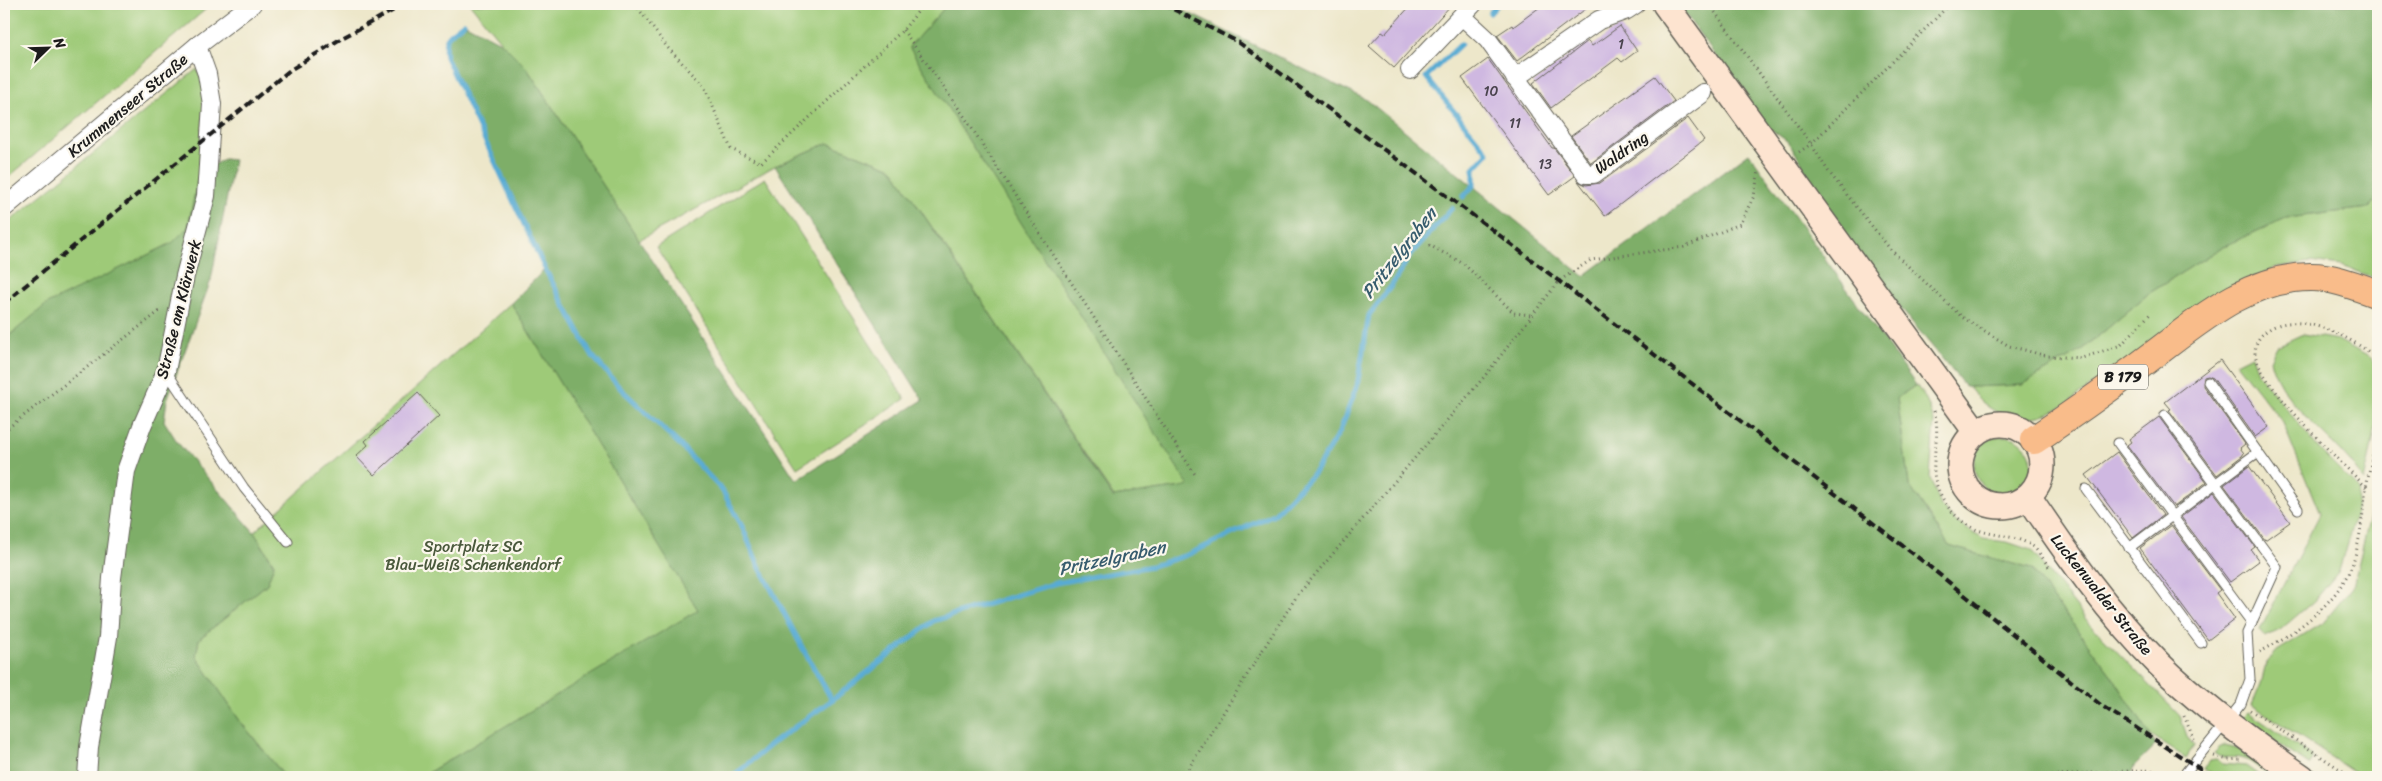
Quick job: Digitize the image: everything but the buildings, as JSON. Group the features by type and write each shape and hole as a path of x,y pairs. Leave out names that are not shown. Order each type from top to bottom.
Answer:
{"main road":[{"path":"1665,4 1749,119 1771,164 1976,432"},
{"name":"B 179","path":"2034,440 2211,313 2252,289 2272,282 2313,277 2338,281 2378,294"},
{"path":"1994,425 2014,425 2025,431 2034,440 2040,451 2042,464 2038,481 2028,496 2016,503 2004,506 1991,504 1979,499 1969,490 1962,473 1962,453 1967,442 1976,432 1994,425"},
{"name":"Luckenwalder Straße","path":"2028,496 2093,587 2159,664 2233,713 2302,777"}],"street":[{"path":"1515,78 1598,20 1627,10 1636,4"},
{"name":"Krummenseer Straße","path":"4,208 242,8"},
{"path":"1410,70 1467,10"},
{"name":"Waldring","path":"1467,10 1586,174 1594,174 1703,93"},
{"name":"Straße am Klärwerk","path":"87,777 89,747 108,637 119,515 126,471 142,426 166,371 181,295 206,196 209,174 212,104 207,74 197,46"}],"lane":[{"path":"166,371 244,488 288,542"},
{"path":"2208,382 2298,509"},
{"path":"2165,415 2277,567 2247,633 2250,679 2233,713 2185,775"},
{"path":"2118,443 2252,623"},
{"path":"2130,548 2258,452"},
{"path":"2086,489 2201,643"}],"path":[{"path":"635,4 667,47 704,86 731,149 761,163 903,30 924,4"},
{"path":"1709,4 1811,144 1828,171 1891,250 1962,317 2009,346 2047,356 2082,358 2121,345 2150,314"},
{"path":"1182,777 1296,597 1484,377 1559,281 1591,260 1684,247 1740,224 1771,164 1811,144 1950,4"},
{"path":"903,30 964,116 1196,476"},
{"path":"1429,245 1464,264 1514,313 1532,315"},
{"path":"4,431 181,295"},
{"path":"2366,487 2297,418 2261,370 2255,354 2258,339 2268,330 2297,322 2322,327 2365,348 2378,359"},
{"path":"1932,406 1938,422 1936,482 1944,502 1957,516 1978,530 2008,536 2031,545 2054,572"},
{"path":"2249,658 2301,627 2324,606 2343,582 2355,558 2362,524 2366,487 2378,432"},
{"path":"2180,712 2184,715 2195,742 2205,750 2217,758 2228,760 2240,759 2246,763"},
{"path":"2233,713 2352,777"},
{"path":"2022,777 2145,770 2185,775"}],"green space":[{"path":"4,4 212,4 4,181"},
{"path":"470,4 948,4 909,47 1190,486 1114,497 892,168 828,143 775,166 639,240 526,67 502,43"},
{"path":"948,4 1170,4 1367,100 1584,276 1749,153 1916,385 1897,398 1909,485 1949,546 2031,569 2115,680 2156,745 2134,767 2129,777 421,777 698,610 511,303 545,269 446,57 445,45 448,37 464,23 502,43 526,67 796,480 923,400 775,166 828,143 892,168 1113,497 1189,486 909,47"},
{"path":"1678,4 2378,4 2378,198 2369,208 2286,218 2222,247 2148,294 2082,350 2022,385 1969,387 1964,385 1893,299 1813,190 1801,161 1787,141 1766,126"},
{"path":"197,69 205,89 199,173 188,227 172,243 132,263 13,332 4,340 4,226"},
{"path":"224,159 234,160 211,280 167,400 164,421 178,443 254,532 274,565 267,584 199,639 196,656 240,721 285,777 4,777 4,340 47,304 172,243 188,227 199,173"},
{"path":"765,178 905,399 797,468 656,247"},
{"path":"2378,198 2378,279 2341,266 2310,262 2277,267 2238,283 2060,408 2047,414 2022,418 2010,417 1988,407 1969,387 2022,385 2082,350 2148,294 2222,247 2286,218 2369,208"},
{"name":"Sportplatz SC Blau-Weiß Schenkendorf","path":"511,303 699,611 421,777 285,777 240,721 196,656 199,639 267,584 274,564 254,532"},
{"path":"2303,334 2338,340 2371,358 2378,367 2378,418 2364,481 2340,451 2299,409 2277,378 2270,360 2277,346"},
{"path":"2252,355 2258,373 2280,401 2320,450 2359,489 2355,516 2339,571 2315,600 2280,630 2265,637 2260,630 2320,514 2283,423 2236,363"},
{"path":"1916,385 1926,399 1934,421 1930,478 1941,506 1956,522 1983,539 2007,542 2031,550 2089,623 2180,716 2187,736 2194,746 2186,758 2148,733 2115,680 2031,569 1949,546 1909,485 1897,398"},
{"path":"1997,436 2009,436 2024,444 2032,459 2032,471 2024,486 2009,494 1997,494 1982,486 1974,471 1974,459 1982,444"},
{"path":"2378,484 2378,750 2376,749 2374,777 2361,777 2252,705 2261,684 2266,664 2277,651 2324,622 2353,586"},
{"path":"2248,712 2311,755 2313,759 2309,765 2244,721 2243,717"},
{"path":"2225,745 2238,748 2279,777 2268,774 2251,762 2238,757 2220,756 2214,753"},
{"path":"2216,760 2223,764 2246,766 2261,777 2219,777 2204,769 2209,761"}],"waterway":[{"name":"Pritzelgraben","path":"1490,13 1498,4"},
{"path":"464,23 448,37 445,45 446,57 545,269 591,354 620,388 678,443 722,490 741,524 758,564 832,700"},
{"name":"Pritzelgraben","path":"1461,44 1426,77 1488,153 1474,168 1474,185 1463,197"},
{"name":"Pritzelgraben","path":"732,777 774,742 832,700 933,621 1056,583 1152,566 1187,555 1274,514 1314,473 1340,431 1357,386 1369,315 1392,285 1411,254 1452,208"}],"railway":[{"path":"4,303 290,70 342,38 405,4"},
{"path":"1163,4 1238,42 1490,228 1925,563 2102,706 2213,777"}]}
